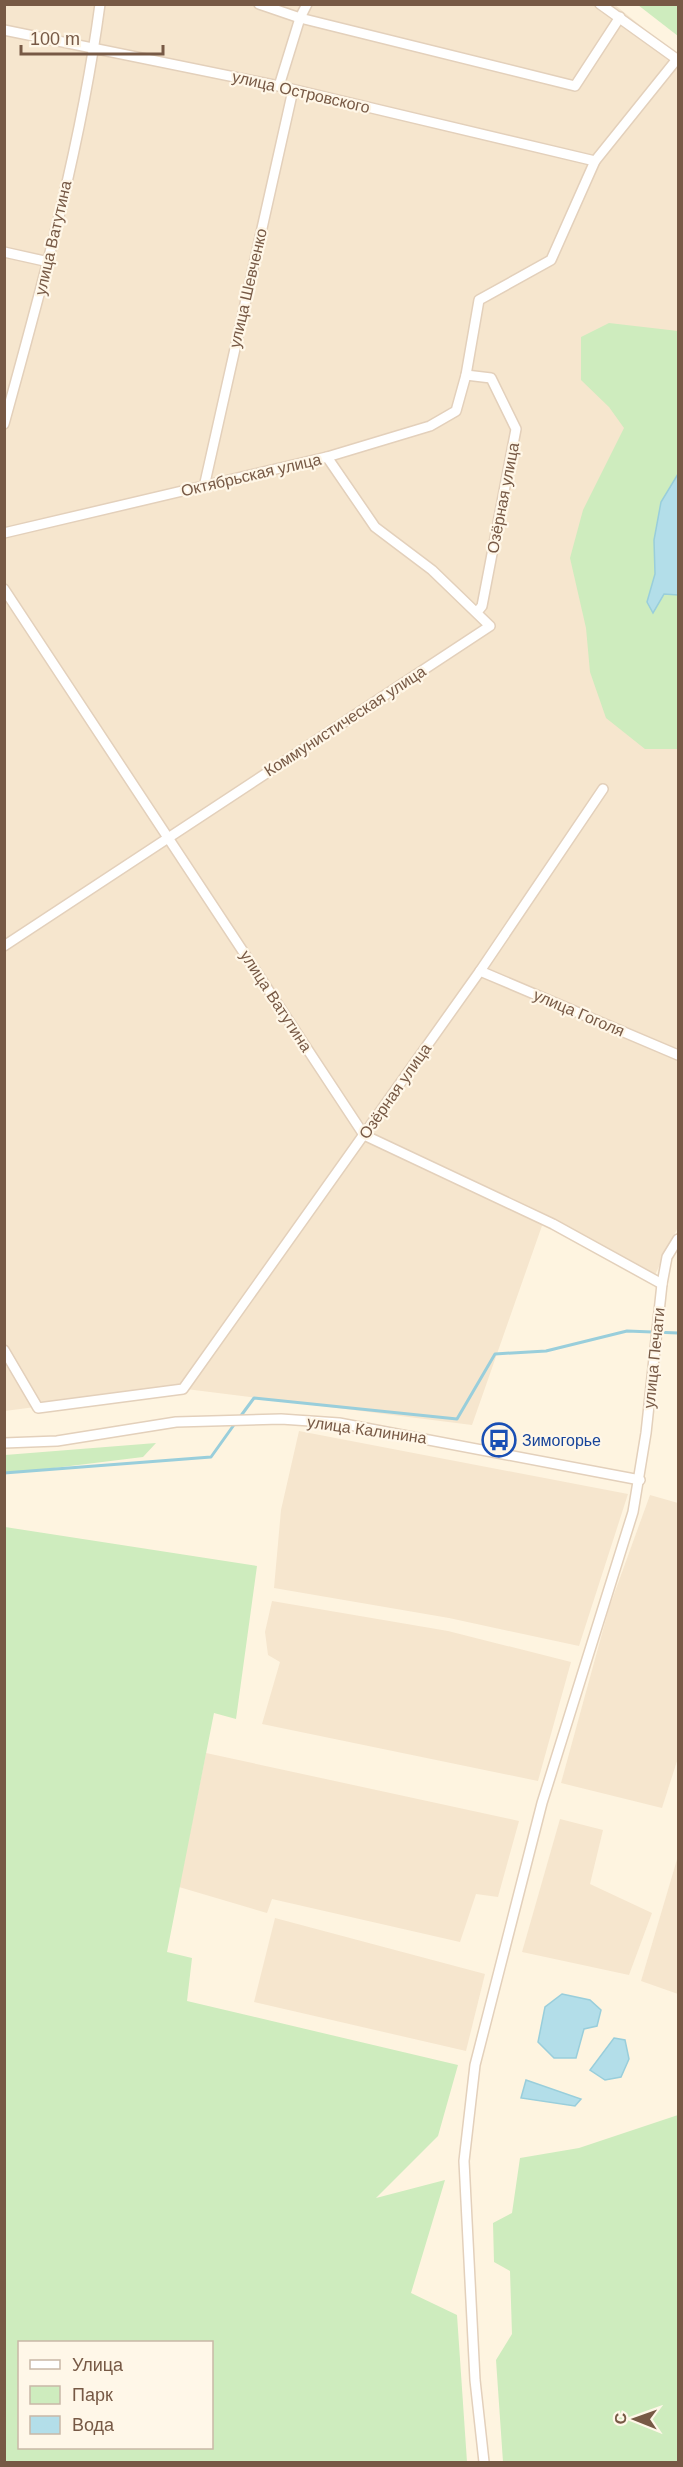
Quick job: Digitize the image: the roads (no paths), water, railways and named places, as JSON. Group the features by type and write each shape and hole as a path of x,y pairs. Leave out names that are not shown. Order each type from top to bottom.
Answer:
{"street":[{"name":"улица Ватутина","path":"4,424 49,262 94,50 100,4"},
{"path":"259,4 300,18 575,86 620,17"},
{"path":"279,86 300,18 307,4"},
{"path":"466,375 479,300 551,260 595,161 678,60 600,4"},
{"name":"улица Островского","path":"4,30 279,86 595,161"},
{"name":"улица Шевченко","path":"204,487 292,90"},
{"path":"4,252 49,262"},
{"name":"Октябрьская улица","path":"4,533 327,458 430,426 456,411 466,375"},
{"name":"Озёрная улица","path":"466,375 491,378 516,429 482,606 477,612"},
{"path":"327,458 375,527 432,570 477,612"},
{"name":"улица Ватутина","path":"4,589 364,1135"},
{"name":"Коммунистическая улица","path":"4,946 490,626 477,612"},
{"name":"Озёрная улица","path":"4,1350 38,1408 183,1389 480,971 603,789"},
{"name":"улица Гоголя","path":"480,971 678,1055"},
{"path":"364,1135 554,1224 662,1284"},
{"name":"улица Печати","path":"484,2463 475,2380 466,2216 466,2132 475,2065 530,1846 585,1659 624,1544 640,1480 662,1284 668,1257 678,1239"},
{"name":"улица Калинина","path":"4,1443 57,1441 176,1422 281,1419 339,1422 640,1480"}],"water":[{"path":"678,474 678,595 664,594 653,613 647,602 655,574 654,540 661,502"},
{"path":"562,1994 590,2000 601,2010 597,2026 584,2029 576,2058 554,2058 538,2042 545,2007"},
{"path":"614,2038 625,2040 629,2059 621,2077 605,2080 590,2070"},
{"path":"526,2080 581,2099 575,2106 521,2098"}],"waterway":[{"path":"240,1417 254,1398 457,1419 495,1354 546,1351 627,1331 678,1333"},
{"path":"4,1473 211,1457 236,1422"}],"place":[{"name":"Зимогорье","path":"499,1440"}]}
